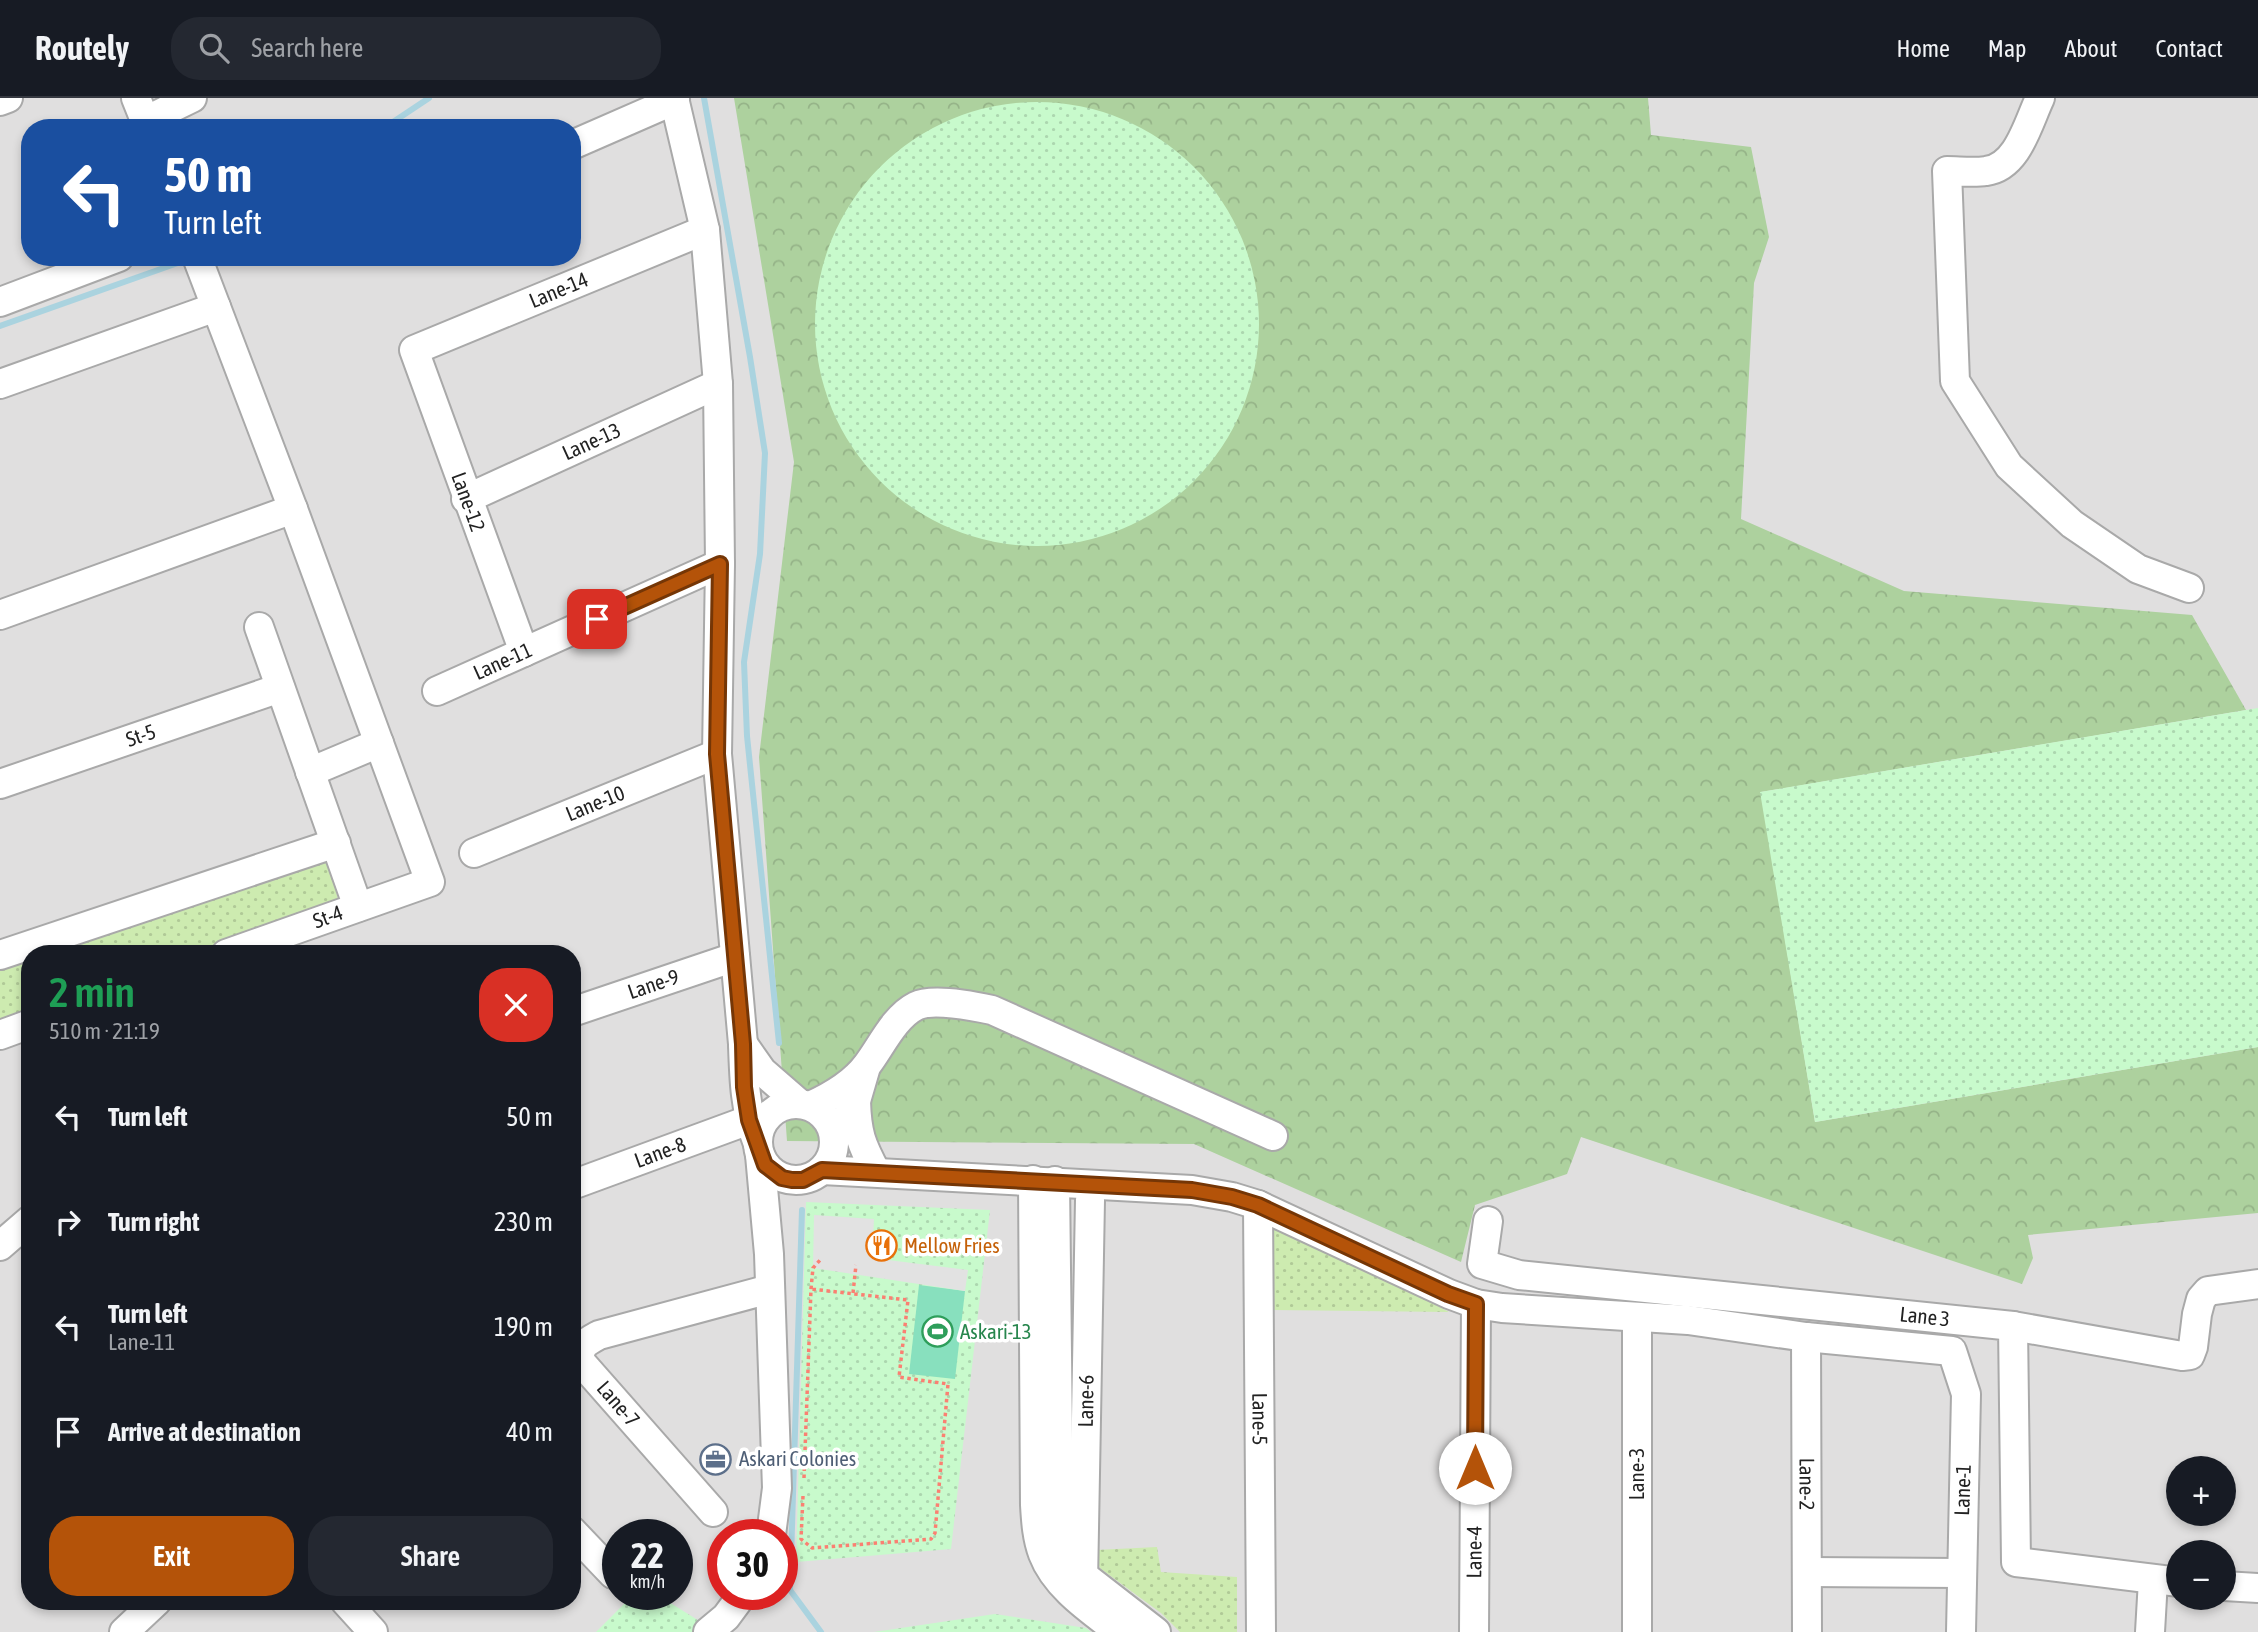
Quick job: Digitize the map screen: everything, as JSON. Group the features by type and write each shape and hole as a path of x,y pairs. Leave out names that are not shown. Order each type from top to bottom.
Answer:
{"street":[{"path":"0,101 8,98"},
{"path":"143,116 192,98"},
{"path":"2040,98 2018,146 2007,162 1986,171 1947,171 1955,381 2009,466 2072,524 2138,569 2189,588"},
{"path":"581,141 675,99 705,230 718,384 720,564 717,754 743,1044 744,1087 755,1140 769,1254 776,1489 773,1519"},
{"name":"Lane-14","path":"414,350 705,230"},
{"path":"0,302 95,266"},
{"path":"200,266 379,743 310,772"},
{"path":"0,384 216,307"},
{"name":"Lane-12","path":"414,350 466,499 524,652"},
{"name":"Lane-13","path":"466,499 718,384"},
{"path":"0,615 293,509"},
{"name":"Lane-11","path":"437,691 720,564"},
{"path":"258,627 358,907"},
{"name":"St-5","path":"0,784 280,688"},
{"name":"St-4","path":"251,945 429,882 379,743"},
{"name":"Lane-10","path":"474,853 717,754"},
{"path":"33,945 335,843"},
{"path":"0,956 21,949"},
{"name":"Lane-9","path":"581,1009 735,957"},
{"path":"755,1140 770,1115 779,1108 805,1105 844,1088 866,1067 892,1028 917,1006 958,1003 992,1010 1273,1136"},
{"path":"0,1035 21,1027"},
{"path":"743,1044 762,1071 827,1120 834,1140"},
{"path":"822,1170 833,1151 834,1140 856,1101 866,1067"},
{"path":"856,1101 857,1131 876,1172"},
{"path":"755,1140 765,1165 782,1178 803,1180 822,1170 1192,1190 1258,1205 1448,1294 1476,1304 1688,1320 1807,1337"},
{"name":"Lane-8","path":"581,1183 755,1140"},
{"path":"769,1254 778,1225 782,1178"},
{"path":"1044,1181 1035,1505 1038,1535 1044,1557 1057,1577 1156,1632"},
{"name":"Lane-6","path":"1083,1590 1090,1200"},
{"name":"Lane-5","path":"1258,1205 1261,1632"},
{"name":"Lane 3","path":"1488,1221 1482,1264 1520,1275 2013,1326"},
{"path":"0,1246 21,1228"},
{"path":"2150,1632 2166,1581 2015,1562 2013,1326 2182,1356 2190,1355 2201,1299 2208,1291 2258,1284"},
{"name":"Lane-7","path":"581,1348 583,1343 599,1335 770,1289"},
{"name":"Lane-4","path":"1474,1632 1476,1304"},
{"name":"Lane-3","path":"1637,1317 1637,1632"},
{"name":"Lane-1","path":"1807,1337 1952,1351 1966,1394 1961,1632"},
{"name":"Lane-2","path":"1807,1337 1807,1632"},
{"name":"Lane-7","path":"581,1362 713,1513"},
{"path":"581,1540 602,1562"},
{"path":"1807,1572 1961,1573"},
{"path":"2236,1587 2258,1588"},
{"path":"1083,1590 1119,1632"},
{"path":"124,1632 147,1610"},
{"path":"353,1610 373,1632"},
{"path":"708,1632 731,1610"}],"path":[{"path":"811,1289 908,1300 899,1377 948,1384 935,1533 932,1539 812,1548 801,1539 811,1289 813,1268 821,1259"},
{"path":"853,1293 856,1265"}],"shaded area":[{"path":"0,98 2258,98 2258,1632 0,1632"},
{"path":"814,1215 874,1219 872,1258 968,1270 965,1291 813,1268"}],"green space":[{"path":"734,98 1648,98 1651,135 1751,147 1769,237 1754,283 1741,519 1904,591 2192,615 2246,710 1761,792 1815,1122 2258,1047 2258,1213 2028,1235 2033,1258 2022,1284 1581,1137 1567,1174 1475,1205 1461,1262 1194,1144 787,1141 759,757 794,462"},
{"path":"1037,102 1080,106 1122,119 1160,140 1194,167 1233,219 1242,239 1255,281 1259,324 1255,367 1242,409 1221,447 1194,481 1142,520 1122,529 1080,542 1037,546 994,542 952,529 914,508 880,481 841,429 832,409 819,367 815,324 819,281 832,239 853,201 880,167 932,128 952,119 994,106"},
{"path":"2258,708 2258,1047 1815,1122 1760,792"},
{"path":"328,857 338,900 213,945 56,945"},
{"path":"21,956 21,1013 0,1021 0,963"},
{"path":"806,1202 990,1210 951,1549 798,1562"},
{"path":"1274,1223 1282,1224 1449,1312 1271,1310 1269,1229"},
{"name":"Askari-13","path":"919,1285 965,1291 955,1379 909,1374"},
{"path":"1157,1547 1161,1572 1237,1577 1237,1632 1180,1632 1161,1613 1101,1569 1094,1558 1096,1550"},
{"path":"618,1610 682,1610 717,1632 596,1632"},
{"path":"995,1614 1086,1628 1091,1632 874,1632"}],"waterway":[{"path":"398,119 429,98"},
{"path":"704,98 765,453 760,554 744,662 747,736 779,1043"},
{"path":"0,326 169,266"},
{"path":"802,1210 790,1590 821,1632"}],"place":[{"name":"Mellow Fries","path":"881,1246"},
{"name":"Askari-13","path":"937,1332"},
{"name":"Askari Colonies","path":"716,1459"}],"route":[{"path":"597,619 720,564 717,754 743,1044 744,1087 749,1120 760,1155 772,1172 792,1180 803,1180 822,1170 1192,1190 1258,1205 1448,1294 1476,1304 1475,1468"}]}
